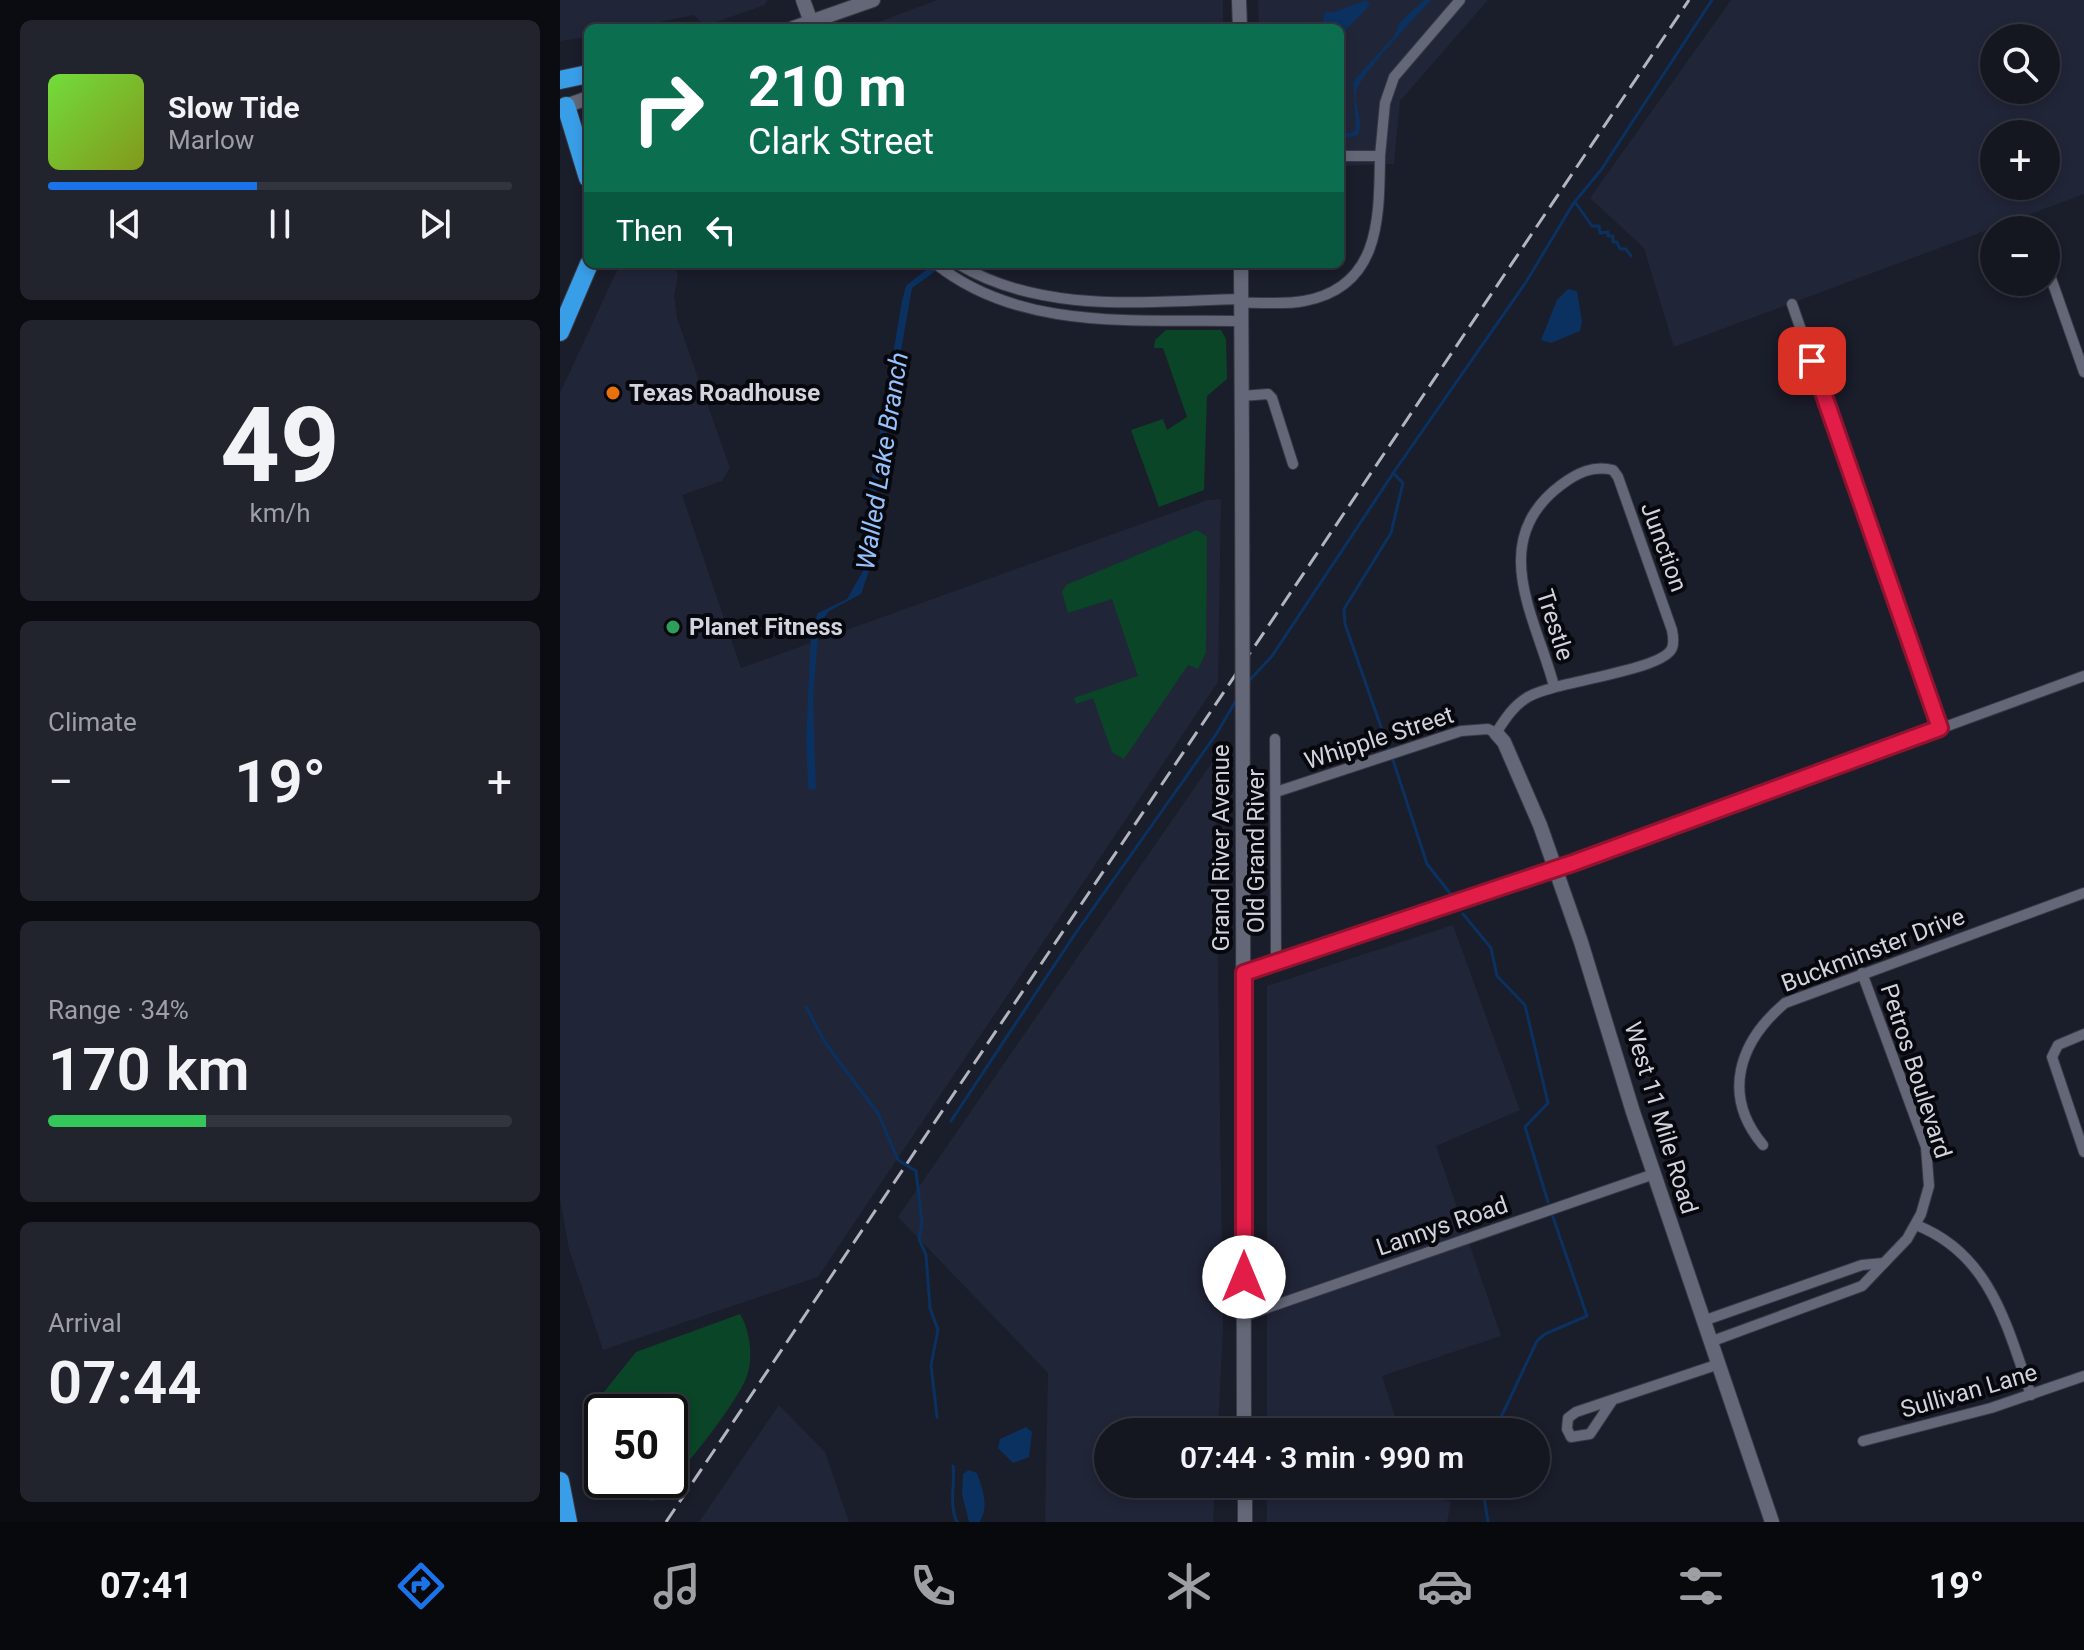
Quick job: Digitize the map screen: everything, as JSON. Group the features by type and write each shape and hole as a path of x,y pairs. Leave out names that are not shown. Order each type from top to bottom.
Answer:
{"highway":[{"path":"560,80 584,75"},
{"path":"563,107 584,167"},
{"path":"560,332 587,268"},
{"path":"560,1481 568,1522"}],"main road":[{"path":"803,0 812,24"},
{"path":"831,14 873,0"},
{"path":"1239,0 1240,24"},
{"path":"563,107 584,99"},
{"name":"Grand River Avenue","path":"1241,268 1244,1418"},
{"name":"West 11 Mile Road","path":"1496,733 1504,742 1556,869 1654,1174 1772,1522"},
{"path":"1245,1498 1245,1522"}],"street":[{"path":"966,268 1016,290 1066,300 1303,301 1327,294 1348,280 1363,263 1376,239 1385,103 1394,77 1460,0"},
{"path":"1344,156 1380,156"},
{"path":"942,268 968,285 1006,302 1058,315 1241,321"},
{"path":"2057,296 2084,372"},
{"path":"1792,304 1940,728"},
{"path":"1241,396 1268,394 1272,398 1293,464"},
{"name":"Junction","path":"1554,686 1605,676 1667,655 1673,645 1672,630 1618,477 1613,470 1596,469"},
{"name":"Trestle","path":"1554,686 1520,582 1521,558 1527,531 1552,491 1579,473 1596,469"},
{"path":"1244,973 1556,869 2084,676"},
{"path":"1496,733 1516,705 1554,686"},
{"name":"Whipple Street","path":"1276,792 1461,731 1488,729 1496,733"},
{"name":"Old Grand River","path":"1275,739 1276,963"},
{"name":"Buckminster Drive","path":"1763,1145 1743,1115 1739,1090 1749,1042 1785,1003 2084,893"},
{"name":"Petros Boulevard","path":"1710,1342 1862,1286 1916,1225 1929,1186 1926,1147 1862,973"},
{"path":"2084,1034 2058,1045 2052,1052 2052,1061 2084,1152"},
{"name":"Lannys Road","path":"1244,1316 1654,1174"},
{"path":"1916,1225 1953,1245 1978,1269 1999,1304 2031,1395"},
{"path":"1703,1321 1862,1265 1884,1263"},
{"path":"1789,1291 1796,1312"},
{"path":"1612,1401 1590,1434 1571,1437 1567,1429 1568,1418 1576,1412 1719,1364"},
{"name":"Sullivan Lane","path":"1863,1441 2031,1395 2084,1376"}],"shaded area":[{"path":"560,0 767,0 765,5 711,24 703,24 694,15 650,24 584,24 584,38 560,41"},
{"path":"937,0 1223,0 1223,24 874,24"},
{"path":"1258,0 1488,0 1400,101 1394,164 1344,166 1344,24 1259,24"},
{"path":"1731,0 2084,0 2084,194 2025,216 1980,216 1980,233 1674,347 1644,248 1590,198"},
{"path":"618,268 674,268 678,275 674,296 677,318 730,468 722,481 682,495 741,668 1208,500 1221,499 1218,682 818,1277 603,1350 569,1249 560,1199 560,393"},
{"path":"1215,758 1223,1326 1219,1418 1094,1418 1094,1498 1214,1498 1213,1522 1045,1522 1048,1373 898,1217"},
{"path":"1453,925 1520,1110 1436,1146 1501,1336 1382,1376 1396,1418 1267,1418 1267,986"},
{"path":"779,1405 825,1452 849,1522 699,1522"},
{"path":"1267,1498 1436,1498 1451,1502 1447,1522 1267,1522"}],"green space":[{"path":"1166,330 1221,330 1226,339 1227,379 1207,396 1204,490 1159,507 1131,430 1163,419 1167,430 1187,417 1163,348 1154,348 1155,340"},
{"path":"1197,530 1207,537 1206,652 1198,669 1188,665 1124,759 1112,752 1093,698 1076,704 1074,698 1138,676 1112,599 1068,613 1062,592 1066,585"},
{"path":"740,1314 750,1347 748,1373 727,1410 688,1462 688,1394 602,1394 636,1352"}],"water":[{"path":"1366,0 1370,5 1344,32 1344,24 1322,24 1325,12 1335,12"},
{"path":"1424,0 1431,0 1359,84 1356,92 1360,124 1358,135 1344,138 1344,132 1351,133 1356,129 1353,82 1394,36 1401,21"},
{"path":"928,268 940,268 912,288 871,522 871,565 861,594 829,611 819,625 813,697 816,789 812,790 808,788 806,741 811,631 818,613 847,599 863,571 862,537 906,286"},
{"path":"1568,289 1577,291 1582,321 1580,331 1551,343 1541,340 1557,300"},
{"path":"1026,1427 1032,1432 1029,1457 1013,1463 998,1448 1000,1439"},
{"path":"969,1470 977,1473 983,1492 985,1504 980,1522 969,1522 962,1494 963,1474"}],"waterway":[{"path":"1249,681 1272,656 1398,466 1526,282 1573,204 1601,170 1712,0"},
{"path":"1575,202 1592,226 1599,226 1600,233 1608,232 1608,236 1613,236 1613,242 1617,242 1620,249 1626,249 1631,256"},
{"path":"1389,750 1345,624 1344,609 1391,533 1403,483 1393,473"},
{"path":"951,1121 1075,934 1217,733 1238,697"},
{"path":"1393,760 1427,864 1453,897"},
{"path":"1463,914 1491,948 1497,976 1525,1005 1548,1103 1525,1127 1548,1202"},
{"name":"Walled Lake Branch","path":"806,1007 826,1044 879,1115 898,1160 916,1171 922,1222 919,1239 926,1255 930,1308 938,1330 931,1365 937,1417"},
{"path":"1501,1418 1537,1341 1545,1334 1587,1316 1553,1217"},
{"name":"Walled Lake Branch","path":"953,1466 953,1508 957,1522"},
{"path":"1484,1498 1488,1522"}],"railway":[{"path":"666,1522 1689,0"}],"place":[{"name":"Texas Roadhouse","path":"613,393"},
{"name":"Planet Fitness","path":"673,627"}],"route":[{"path":"1244,1277 1244,973 1367,935 1573,863 1940,728 1812,361"}]}
